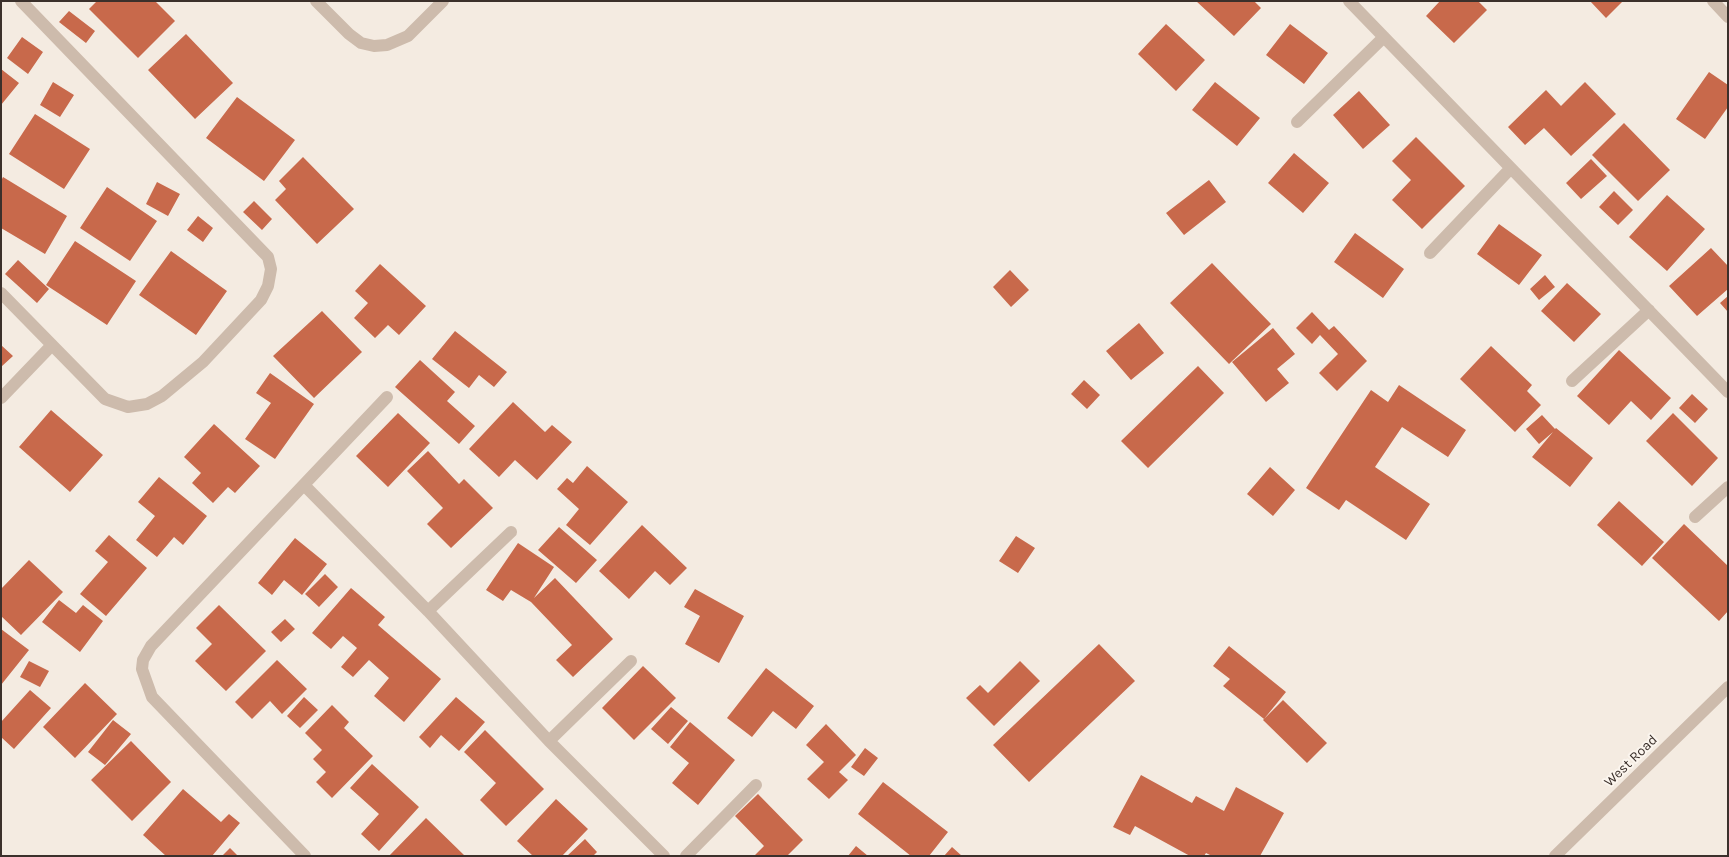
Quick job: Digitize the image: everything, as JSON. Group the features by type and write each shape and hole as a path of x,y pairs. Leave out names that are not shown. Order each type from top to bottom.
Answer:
{"street":[{"path":"1,293 105,399 128,408 146,404 162,396 203,362 261,300 268,286 271,269 268,257 21,1"},
{"path":"316,1 349,34 361,43 374,46 386,46 408,36 443,1"},
{"path":"1349,1 1728,392"},
{"path":"1713,1 1728,17"},
{"path":"1297,122 1384,37"},
{"path":"1430,254 1511,168"},
{"path":"1572,381 1649,310"},
{"path":"1,398 52,345"},
{"path":"305,856 152,697 142,670 143,660 150,646 387,397"},
{"path":"304,485 428,611 550,741 664,856"},
{"path":"1695,517 1728,486"},
{"path":"428,611 511,532"},
{"path":"550,741 631,661"},
{"name":"West Road","path":"1555,856 1728,687"},
{"path":"686,856 756,785"}],"building":[{"path":"97,1 155,1 175,21 138,58 89,9"},
{"path":"1196,1 1254,1 1261,8 1234,36"},
{"path":"1440,1 1478,1 1487,10 1454,43 1426,16"},
{"path":"1590,1 1623,1 1606,18"},
{"path":"69,11 95,31 86,43 59,22"},
{"path":"1166,24 1205,60 1176,91 1138,54"},
{"path":"1290,24 1328,53 1304,84 1266,55"},
{"path":"186,34 233,83 195,119 148,70"},
{"path":"22,37 43,52 28,74 7,58"},
{"path":"1,69 19,83 1,105"},
{"path":"1709,72 1728,85 1728,107 1705,139 1676,119"},
{"path":"53,82 74,95 60,117 40,105"},
{"path":"1215,82 1260,118 1237,146 1192,110"},
{"path":"1585,82 1616,114 1571,156 1544,128 1525,145 1508,127 1546,90 1561,106"},
{"path":"1359,91 1390,125 1363,149 1333,115"},
{"path":"237,97 295,140 264,181 206,138"},
{"path":"35,114 90,149 64,189 9,154"},
{"path":"1624,123 1670,170 1638,201 1592,155"},
{"path":"1416,137 1465,186 1422,229 1392,200 1411,180 1392,161"},
{"path":"1294,153 1329,183 1303,213 1268,183"},
{"path":"303,157 354,209 317,244 275,200 286,189 279,181"},
{"path":"1591,159 1607,176 1581,199 1566,183"},
{"path":"3,177 67,216 45,254 1,228 1,181"},
{"path":"1209,180 1226,202 1184,235 1166,213"},
{"path":"157,182 180,194 168,216 146,204"},
{"path":"107,187 157,221 130,261 80,228"},
{"path":"1614,191 1633,210 1618,225 1599,207"},
{"path":"1667,195 1705,229 1667,271 1629,237"},
{"path":"254,201 272,219 262,230 243,212"},
{"path":"198,216 213,228 203,242 187,230"},
{"path":"1499,224 1542,255 1519,285 1477,254"},
{"path":"1355,233 1404,269 1383,298 1334,262"},
{"path":"75,241 136,281 107,325 46,285"},
{"path":"1711,248 1728,266 1728,289 1697,316 1669,286"},
{"path":"171,251 227,291 196,335 139,295"},
{"path":"18,260 49,289 37,303 5,274"},
{"path":"1212,263 1271,324 1229,364 1170,303"},
{"path":"380,264 426,306 399,335 388,325 375,338 354,318 368,303 355,291"},
{"path":"1010,270 1029,290 1011,307 993,287"},
{"path":"1545,275 1555,287 1539,300 1530,289"},
{"path":"1567,283 1601,314 1574,342 1541,311"},
{"path":"1728,296 1728,312 1720,303"},
{"path":"322,311 362,352 314,398 273,356"},
{"path":"1312,312 1329,330 1334,326 1367,361 1337,391 1319,373 1338,354 1320,335 1312,344 1296,328"},
{"path":"1139,323 1164,353 1131,380 1106,351"},
{"path":"1273,328 1295,354 1277,369 1289,383 1266,402 1232,362"},
{"path":"455,331 507,372 494,387 479,375 469,388 432,359"},
{"path":"1,345 13,356 1,367"},
{"path":"1491,346 1532,385 1527,391 1541,405 1515,432 1460,379"},
{"path":"1619,350 1671,398 1651,420 1631,401 1609,425 1577,396"},
{"path":"420,360 455,392 447,401 475,426 459,444 395,387"},
{"path":"1198,366 1224,393 1148,468 1121,441"},
{"path":"270,373 314,404 275,459 245,439 271,403 256,393"},
{"path":"1084,380 1100,395 1087,409 1071,394"},
{"path":"1399,385 1466,430 1448,457 1402,427 1375,467 1430,504 1406,540 1346,500 1339,510 1306,488 1371,390 1388,402"},
{"path":"1692,394 1708,409 1695,423 1679,408"},
{"path":"513,402 545,432 552,425 572,442 537,480 515,460 499,477 469,449"},
{"path":"51,410 103,455 70,492 19,447"},
{"path":"398,413 430,443 388,487 356,456"},
{"path":"1673,413 1718,458 1692,486 1646,441"},
{"path":"1542,415 1555,429 1593,458 1570,487 1532,457 1553,432 1539,444 1526,429"},
{"path":"214,424 260,466 235,493 228,487 213,503 192,483 201,473 184,457"},
{"path":"428,451 459,484 464,479 493,508 451,548 427,524 443,508 407,471"},
{"path":"587,466 628,502 590,545 566,525 579,509 557,489 567,478 573,483"},
{"path":"1270,467 1295,490 1273,516 1247,494"},
{"path":"159,477 207,516 183,545 174,537 157,557 136,540 155,516 138,502"},
{"path":"1619,501 1664,542 1642,566 1597,525"},
{"path":"1684,524 1728,566 1728,611 1719,621 1652,558"},
{"path":"642,525 687,568 670,585 655,571 629,599 599,571"},
{"path":"559,527 597,560 576,583 538,550"},
{"path":"109,535 147,568 106,616 80,594 108,562 95,551"},
{"path":"1016,536 1035,548 1018,573 999,561"},
{"path":"295,538 327,564 302,595 284,580 272,595 258,583"},
{"path":"518,543 554,567 534,598 555,578 613,639 573,677 556,660 572,645 531,602 511,590 503,601 486,590"},
{"path":"29,560 63,592 21,635 1,616 1,589"},
{"path":"325,574 338,587 319,607 305,594"},
{"path":"351,588 385,617 378,625 441,679 404,722 374,696 389,678 369,660 353,677 341,667 357,648 343,636 331,649 312,633"},
{"path":"695,589 744,616 719,663 685,644 700,616 684,607"},
{"path":"59,600 76,613 83,605 103,621 80,652 42,622"},
{"path":"219,605 266,651 226,691 195,661 212,644 196,628"},
{"path":"285,619 295,629 281,642 271,632"},
{"path":"1,629 29,650 1,685"},
{"path":"1099,644 1135,681 1029,782 993,745"},
{"path":"1229,646 1286,692 1264,719 1223,686 1230,679 1213,666"},
{"path":"277,660 307,689 282,714 270,701 252,719 235,702"},
{"path":"29,661 49,671 40,687 20,677"},
{"path":"1020,661 1040,681 994,726 966,698 980,685 988,693"},
{"path":"643,666 676,698 634,740 602,708"},
{"path":"766,668 814,706 796,729 773,711 752,737 727,718"},
{"path":"85,683 117,714 75,758 43,727"},
{"path":"30,690 51,708 14,749 1,737 1,722"},
{"path":"304,697 318,710 300,728 287,716"},
{"path":"456,697 485,722 459,751 441,735 430,748 419,737"},
{"path":"1283,700 1327,743 1307,763 1263,720"},
{"path":"332,705 349,722 344,728 373,756 332,798 316,782 326,772 313,759 322,750 305,733"},
{"path":"671,707 688,721 668,744 651,729"},
{"path":"113,720 131,734 105,765 88,752"},
{"path":"690,722 735,760 698,805 672,783 689,763 670,747"},
{"path":"826,724 856,755 839,772 848,780 829,799 807,779 824,762 806,745"},
{"path":"485,730 544,789 506,826 480,800 496,783 464,752"},
{"path":"131,741 171,782 132,821 91,780"},
{"path":"865,748 878,758 864,776 851,767"},
{"path":"372,764 419,807 379,851 361,834 379,814 350,788"},
{"path":"1141,775 1192,803 1196,796 1224,811 1236,787 1284,813 1260,856 1212,856 1206,853 1204,856 1190,856 1135,826 1130,835 1113,827"},
{"path":"883,782 948,832 929,856 911,856 858,814"},
{"path":"183,789 221,822 229,814 240,823 212,856 166,856 143,835"},
{"path":"758,794 803,840 787,856 754,856 764,846 735,816"},
{"path":"556,799 588,829 562,856 533,856 517,841"},
{"path":"426,818 465,856 389,856"},
{"path":"585,839 597,852 593,856 567,856"},
{"path":"856,846 868,856 848,856"},
{"path":"952,847 962,856 944,856"},
{"path":"230,848 238,856 222,856"}]}
